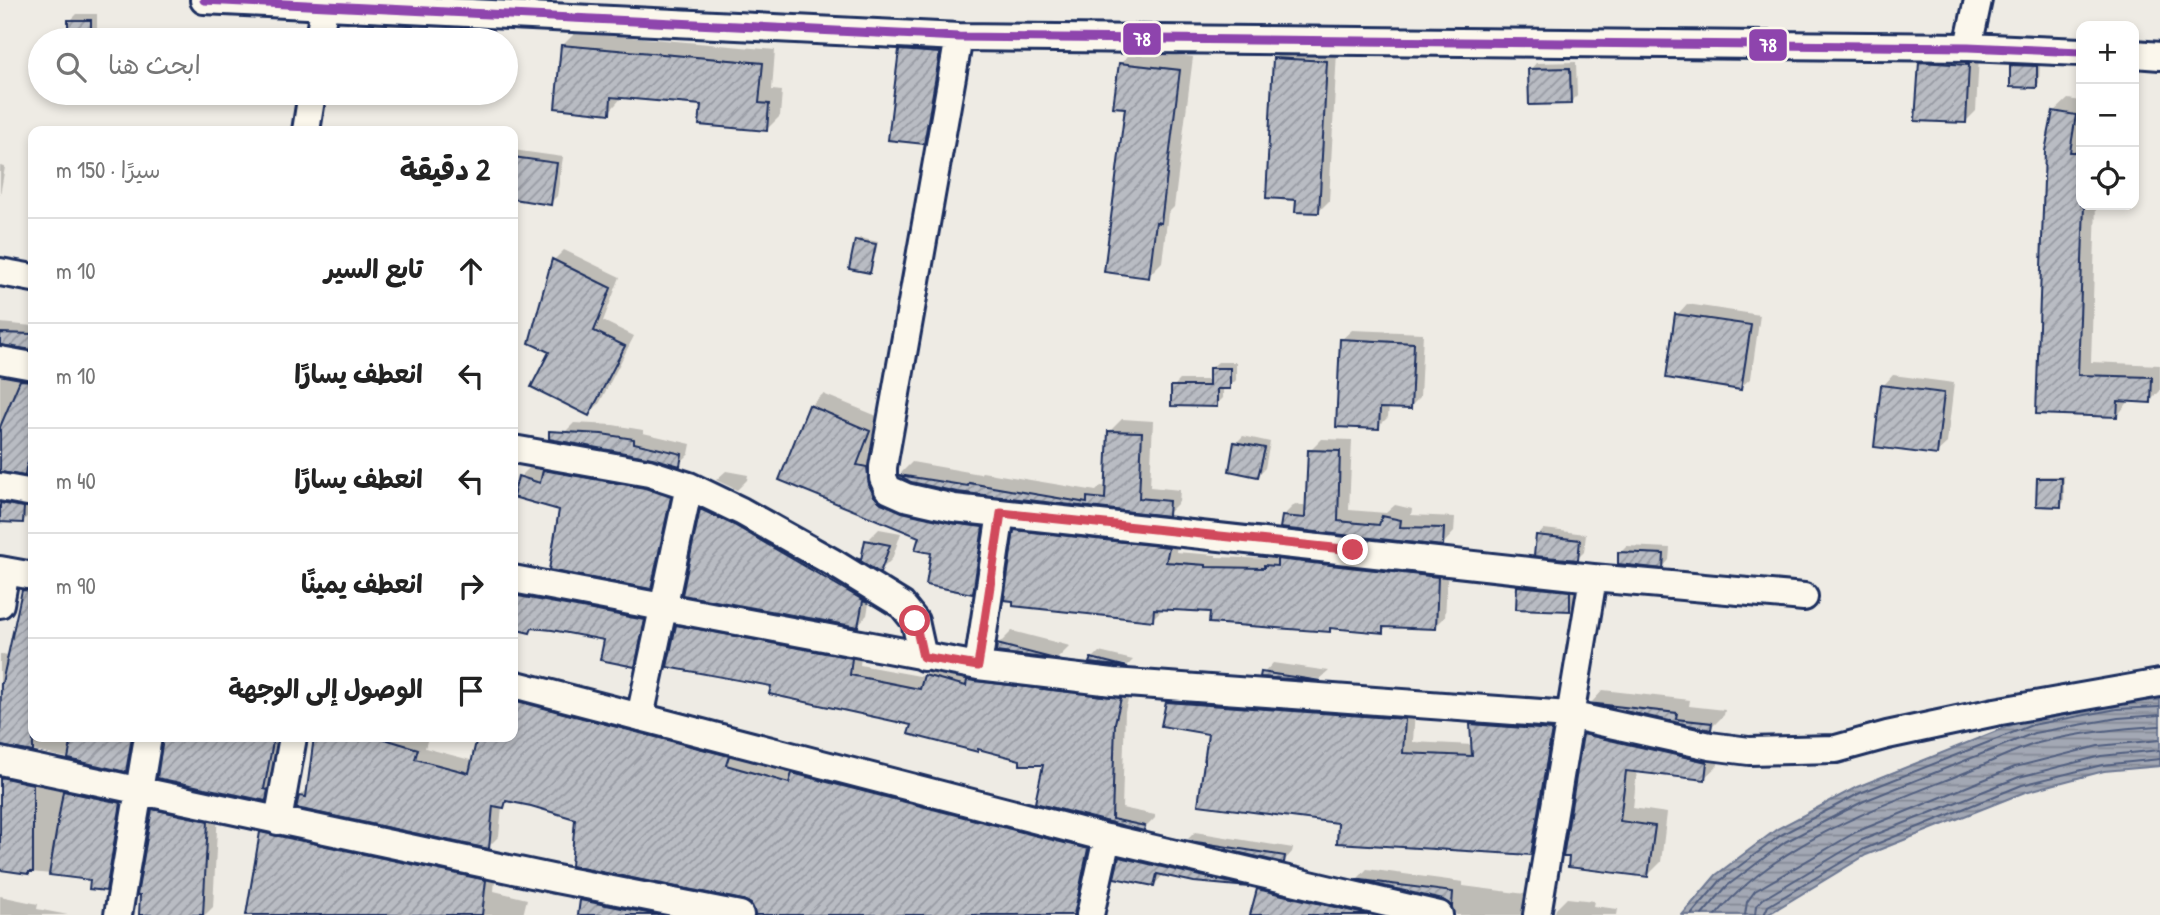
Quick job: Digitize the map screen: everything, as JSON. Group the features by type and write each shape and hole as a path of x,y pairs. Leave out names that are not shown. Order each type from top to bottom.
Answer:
{"street":[{"path":"204,0 324,8 959,37 1968,47 2076,52"},
{"path":"1968,47 1978,0"},
{"path":"321,28 324,8"},
{"path":"959,37 883,467 883,478 888,489 906,497 954,509 1593,578 1804,597"},
{"path":"2139,54 2160,56"},
{"path":"307,126 310,105"},
{"path":"0,272 28,277"},
{"path":"0,360 28,365"},
{"path":"518,450 649,473 689,486 741,511 832,562 902,606 915,621 923,657"},
{"path":"0,486 28,492"},
{"path":"640,716 689,486"},
{"path":"978,666 1001,513"},
{"path":"0,604 3,571 28,575"},
{"path":"1536,915 1593,578"},
{"path":"518,580 978,666 1114,682 1569,715 1710,746 1749,751 1836,749 1995,712 2160,683"},
{"path":"518,685 1107,838 1439,915"},
{"path":"118,915 147,742"},
{"path":"278,821 292,742"},
{"path":"0,761 278,821 740,915"},
{"path":"1090,915 1107,838"}],"water":[{"path":"2160,700 2160,766 2104,771 2025,792 1866,855 1767,915 1682,915 1716,875 1777,829 1857,787 2029,718 2116,702"}],"building":[{"path":"68,20 91,20 91,28 68,28"},
{"path":"561,45 763,63 759,103 769,104 767,131 699,125 701,105 611,97 610,114 555,108"},
{"path":"899,50 940,53 924,144 888,140"},
{"path":"1273,58 1327,61 1319,213 1295,212 1296,200 1266,198"},
{"path":"1919,62 1969,65 1966,123 1915,121"},
{"path":"1119,63 1180,70 1161,223 1156,222 1149,278 1104,272 1125,108 1113,107"},
{"path":"2010,65 2037,66 2037,88 2010,87"},
{"path":"1570,68 1571,104 1529,105 1528,69"},
{"path":"2053,111 2076,115 2070,152 2076,152 2076,210 2084,210 2078,375 2152,377 2151,403 2118,401 2117,417 2036,414 2045,151"},
{"path":"518,158 557,163 551,205 518,200"},
{"path":"855,240 876,244 870,273 849,269"},
{"path":"552,259 611,288 594,331 625,346 589,416 531,387 549,352 529,343"},
{"path":"1675,314 1751,325 1741,390 1666,378"},
{"path":"0,333 28,334 28,349 0,345"},
{"path":"1340,339 1414,343 1411,409 1380,408 1379,429 1336,427"},
{"path":"1209,368 1230,368 1230,389 1217,389 1217,407 1171,406 1171,386 1209,386"},
{"path":"20,380 28,381 28,463 25,476 0,472 0,427"},
{"path":"1881,385 1944,393 1937,455 1874,447"},
{"path":"809,405 870,431 857,465 867,467 869,485 881,503 902,512 983,527 973,594 926,585 931,553 915,550 919,537 779,480"},
{"path":"549,431 634,439 634,443 682,454 680,466 652,458 549,439"},
{"path":"1108,431 1142,432 1139,498 1169,501 1168,516 957,492 911,482 899,475 968,486 969,483 1087,503 1087,497 1105,499"},
{"path":"1234,442 1265,448 1258,477 1229,471"},
{"path":"1308,450 1340,451 1338,521 1379,525 1382,516 1401,520 1400,527 1444,528 1443,546 1280,528 1282,516 1305,518"},
{"path":"543,470 645,488 671,497 651,589 549,570 559,510 518,498 518,476 540,483"},
{"path":"2037,478 2062,478 2061,507 2036,506"},
{"path":"0,503 24,507 23,523 0,522"},
{"path":"700,509 734,525 868,603 863,601 858,627 682,595"},
{"path":"1014,530 1169,547 1166,562 1206,567 1264,568 1264,565 1277,566 1277,559 1438,577 1436,629 1383,627 1383,633 1330,628 1330,632 1209,623 1210,612 1154,609 1153,621 1013,606 1013,601 1004,600"},
{"path":"1536,535 1580,540 1578,560 1534,556"},
{"path":"865,540 890,545 880,573 856,558 861,560"},
{"path":"1618,552 1664,554 1663,569 1618,564"},
{"path":"1517,586 1570,591 1570,611 1516,609"},
{"path":"22,590 28,591 28,742 33,742 33,752 0,746 2,683"},
{"path":"518,596 645,620 635,667 600,660 604,640 532,628 530,633 518,630"},
{"path":"676,625 852,658 850,675 920,689 924,675 966,686 967,680 1121,698 1115,723 1112,819 1145,826 1144,831 1035,803 1043,765 1020,765 1020,760 908,734 911,725 769,694 771,686 667,667"},
{"path":"997,644 1016,649 1059,660 996,652"},
{"path":"1091,658 1128,667 1089,663"},
{"path":"1261,672 1321,681 1260,677"},
{"path":"518,701 729,756 726,765 789,783 792,773 1088,849 1074,915 755,915 751,904 743,900 571,866 575,819 531,806 506,801 504,808 493,806 489,849 296,808 299,796 306,797 313,742 395,742 418,749 415,759 469,773 476,742 518,742"},
{"path":"1166,702 1405,719 1403,753 1472,756 1470,724 1552,730 1531,855 1337,843 1338,823 1198,805 1208,734 1161,726"},
{"path":"1588,703 1677,713 1676,719 1712,723 1711,730"},
{"path":"1583,734 1707,762 1705,780 1626,771 1620,821 1655,826 1648,877 1568,867 1569,857 1563,857"},
{"path":"71,742 131,742 126,772 68,759"},
{"path":"162,742 273,742 264,789 268,790 266,801 157,778"},
{"path":"0,777 33,784 33,872 29,874 0,870"},
{"path":"63,791 121,803 106,891 89,889 90,880 49,875"},
{"path":"152,809 208,821 203,915 139,915 140,895 137,895"},
{"path":"260,832 486,880 482,915 246,915"},
{"path":"1184,840 1285,856 1284,863"},
{"path":"1119,857 1249,887 1194,882 1157,874 1154,886 1114,878"},
{"path":"1354,879 1453,892 1452,906 1443,900"},
{"path":"1257,889 1369,915 1250,915"},
{"path":"580,900 658,915 578,915"}],"transit line":[{"name":"78","path":"204,0 959,37 1968,47 2076,52"}],"route":[{"path":"915,621 923,657 978,666 1001,513 1353,550"}]}
